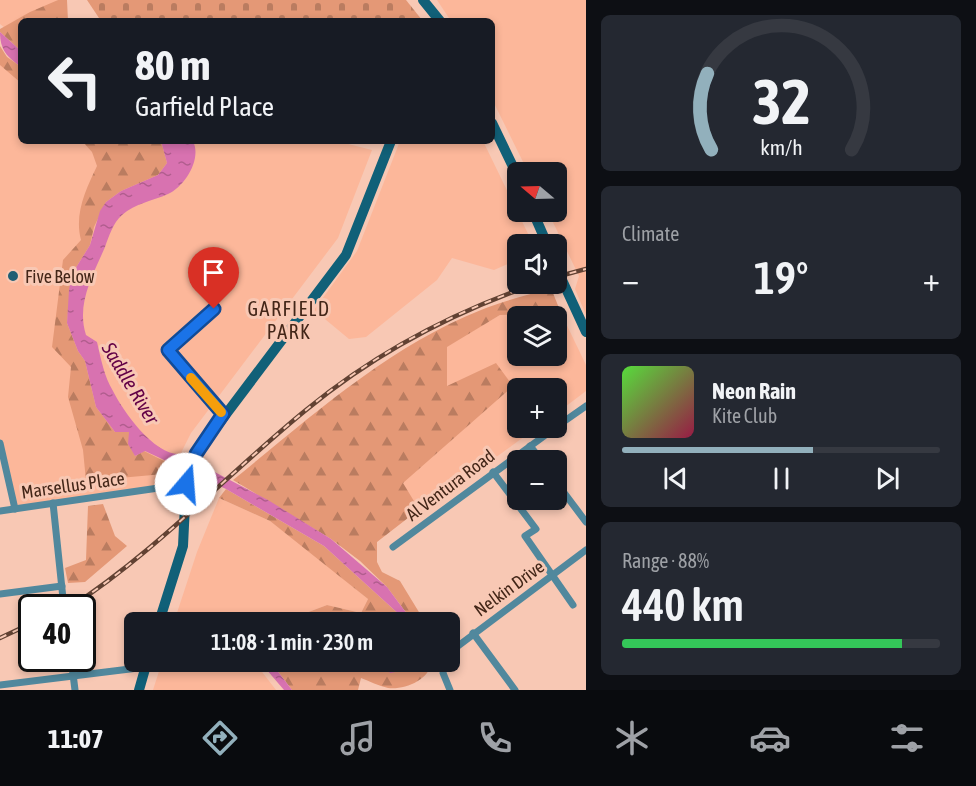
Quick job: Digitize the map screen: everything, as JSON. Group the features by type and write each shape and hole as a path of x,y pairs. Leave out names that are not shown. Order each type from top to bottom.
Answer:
{"street":[{"path":"423,0 436,18"},
{"path":"495,129 511,162"},
{"path":"162,612 183,546 186,481 190,466 223,414 346,255 390,144"},
{"path":"567,290 586,332"},
{"path":"214,309 168,350 223,414"},
{"name":"Al Ventura Road","path":"567,419 586,406"},
{"name":"Al Ventura Road","path":"393,547 541,438"},
{"path":"0,443 15,509"},
{"path":"530,446 533,450"},
{"path":"493,472 536,529 525,536 573,605"},
{"name":"Marsellus Place","path":"0,511 186,481"},
{"path":"567,497 586,522"},
{"path":"53,503 63,594"},
{"name":"Nelkin Drive","path":"460,644 586,550"},
{"path":"0,594 62,586"},
{"path":"473,633 515,690"},
{"path":"0,685 124,668"},
{"path":"73,672 75,690"},
{"path":"138,690 144,672"},
{"path":"443,672 450,690"}],"shaded area":[{"path":"0,0 58,0 31,18 18,18 18,24 10,32 0,24"},
{"path":"437,0 586,0 586,315 575,289 579,276 567,251 567,234 559,234 553,222 567,222 567,162 523,162 495,105 495,18 449,18"},
{"path":"0,52 18,64 18,144 348,144 372,150 338,238 191,433 176,463 174,484 16,507 0,438"},
{"path":"399,144 484,144 507,190 507,222 522,222 528,234 507,234 507,264 494,270 452,258 437,280 366,337 349,339 314,310 357,251"},
{"path":"500,315 507,315 507,366 567,366 567,325 586,365 586,391 567,405 567,378 507,378 507,386 447,386 447,346"},
{"path":"507,390 507,438 522,438 421,512 402,483"},
{"path":"219,498 270,521 368,599 362,612 327,605 308,612 177,612 197,552"},
{"path":"159,672 262,672 276,690 153,690"}],"green space":[{"path":"58,0 67,0 68,18 19,18"},
{"path":"87,0 406,0 420,18 99,18"},
{"path":"18,19 18,48 0,32 0,29"},
{"path":"0,46 7,57 18,65 18,80 0,65"},
{"path":"85,144 162,144 167,163 158,175 121,191 106,202 94,227 90,245 72,274 67,323 78,351 85,361 96,407 115,432 129,432 135,456 144,451 172,465 175,473 86,481 83,450 68,397 71,367 52,347 63,260 81,240 80,211 97,166 92,152"},
{"path":"531,294 553,294 558,306 507,306 507,315 500,315 447,347 447,386 496,363 507,378 507,391 403,483 417,506 417,511 377,542 377,562 382,572 400,581 419,612 406,612 387,587 360,561 331,539 233,480 381,364 446,326 507,301"},
{"path":"226,489 324,546 397,612 362,612 368,599 270,521 219,498"},
{"path":"103,504 115,536 127,546 85,582 68,583 65,568 86,560 88,506"},
{"path":"327,605 357,612 308,612"},
{"path":"278,672 427,672 421,679 409,685 395,688 388,688 361,678 358,690 292,690"}],"water":[{"path":"0,32 18,48 18,65 5,52 1,44"},
{"name":"Saddle River","path":"162,144 194,144 194,164 180,185 168,194 127,211 119,218 91,279 84,301 83,323 86,335 97,342 103,367 118,400 134,423 154,444 177,454 188,453 207,468 268,500 331,539 387,587 406,612 397,612 324,546 226,489 145,451 135,456 128,444 129,432 115,432 96,407 85,361 78,351 67,323 72,274 90,245 100,211 106,202 121,191 158,175 167,163"},
{"path":"269,672 278,672 292,690 284,690"}],"railway":[{"path":"567,274 586,269"},
{"path":"89,594 161,538 276,435 332,389 415,336 507,294"},
{"path":"0,638 18,630"}],"slow traffic":[{"path":"191,378 221,412"}],"place":[{"name":"Five Below","path":"13,276"}],"district":[{"name":"GARFIELD PARK","path":"289,320"}],"route":[{"path":"186,484 190,466 202,442 223,414 168,350 214,309"}]}
